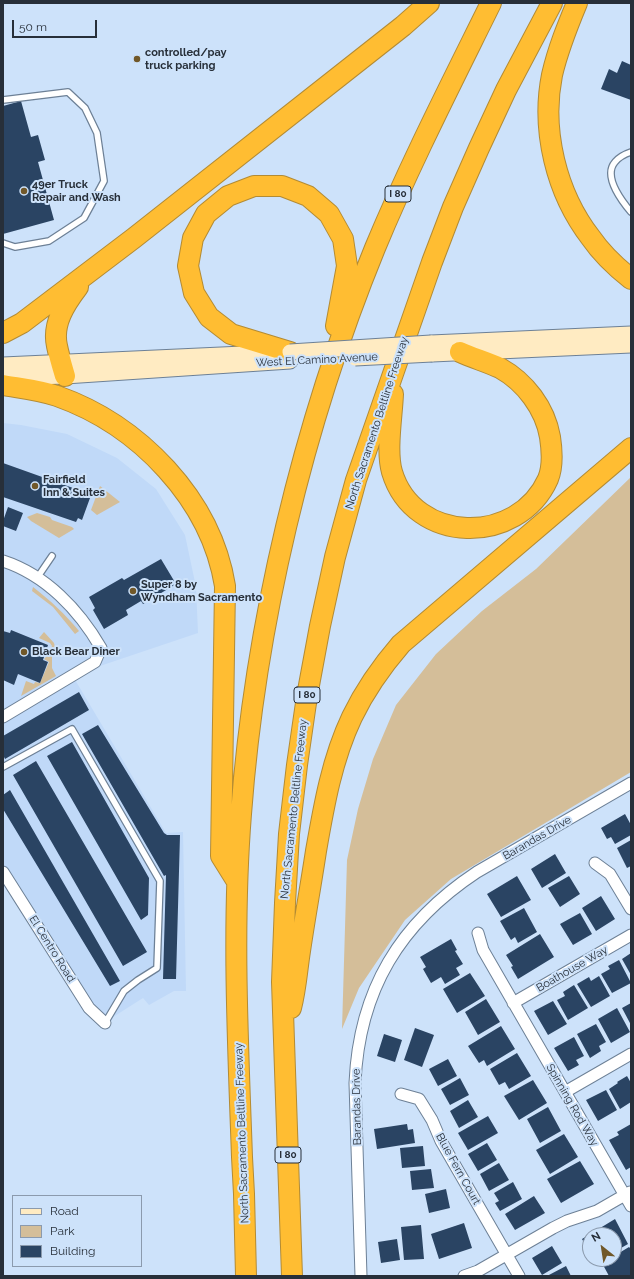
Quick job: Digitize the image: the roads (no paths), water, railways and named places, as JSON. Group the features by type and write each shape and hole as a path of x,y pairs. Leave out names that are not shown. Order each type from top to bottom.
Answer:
{"highway":[{"path":"3,333 22,322 134,238 403,26 429,3"},
{"name":"North Sacramento Beltline Freeway","path":"246,1276 235,928 236,880 246,756 265,630 291,510 323,392 374,250 402,185 491,3"},
{"name":"North Sacramento Beltline Freeway","path":"292,1276 282,982 284,903 292,804 307,696 320,626 337,550 356,480 432,262 453,207 479,148 506,90 552,3"},
{"path":"577,3 558,52 552,76 549,102 552,147 558,174 575,214 590,238 604,255 631,279"},
{"path":"290,356 231,334 209,317 194,293 188,266 193,238 206,214 228,196 254,186 282,186 308,196 330,214 343,239 347,266 323,392"},
{"path":"63,369 56,345 57,322 69,299 78,287 134,238"},
{"path":"395,368 390,461 392,472 401,493 410,504 421,513 437,522 462,528 478,528 493,525 507,520 521,511 533,501 541,491 548,478 551,462 549,433 536,401 522,384 498,368 460,352"},
{"path":"3,385 55,395 99,415 124,431 146,449 169,473 190,501 205,527 222,568 224,586 221,856 236,880"},
{"path":"284,1034 295,991 299,958 325,802 339,749 350,721 374,678 401,644 631,448"}],"main road":[{"name":"West El Camino Avenue","path":"3,378 63,369 432,348 631,334"},
{"name":"West El Camino Avenue","path":"432,348 460,352 631,345"},
{"name":"West El Camino Avenue","path":"3,364 63,369"}],"street":[{"path":"3,561 14,565 37,579 68,602 86,623 101,648 95,662 3,717"},
{"name":"Barandas Drive","path":"361,1276 355,1091 356,1066 366,1014 375,989 386,966 416,923 455,887 477,872 631,783"},
{"path":"595,863 610,874 631,909"},
{"name":"El Centro Road","path":"3,872 89,1008 105,1023"},
{"name":"Spinning Rod Way","path":"478,933 482,950 565,1092 628,1193 631,1206"},
{"name":"Boathouse Way","path":"513,1003 631,935"},
{"path":"565,1092 631,1054"},
{"name":"Blue Fern Court","path":"401,1094 419,1099 432,1120 441,1141 519,1276"},
{"path":"464,1276 478,1271 553,1228 597,1210 628,1193"}],"lane":[{"path":"3,100 68,92 85,108 97,133 104,181 84,218 49,241 15,247 3,243"},
{"path":"631,152 621,156 614,163 610,175 615,188 631,212"},
{"path":"37,579 52,556"},
{"path":"3,767 72,729 160,881 157,968 138,980 124,992 105,1023"}],"place":[{"name":"controlled/pay truck parking","path":"137,59"},
{"name":"49er Truck Repair and Wash","path":"24,191"},
{"name":"Fairfield Inn & Suites","path":"35,486"},
{"name":"Super 8 by Wyndham Sacramento","path":"133,591"},
{"name":"Black Bear Diner","path":"24,652"}]}
